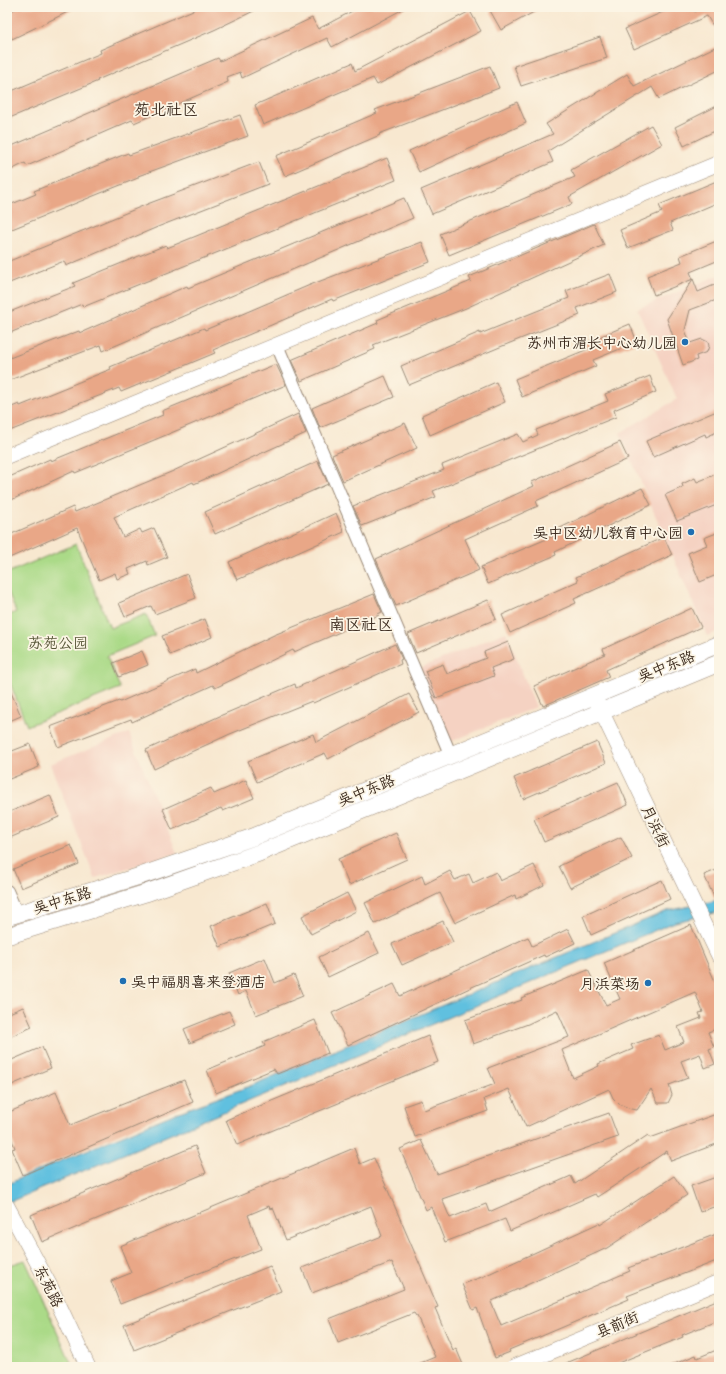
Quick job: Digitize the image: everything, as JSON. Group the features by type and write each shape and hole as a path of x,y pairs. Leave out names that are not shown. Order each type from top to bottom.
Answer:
{"main road":[{"name":"吴中东路","path":"12,916 140,876 239,842 451,756 719,644"},
{"name":"吴中东路","path":"7,936 146,893 259,853 719,663"}],"street":[{"path":"7,456 719,163"},
{"path":"277,345 451,756"},
{"name":"月浜街","path":"594,696 600,712 719,956"},
{"path":"7,892 12,916"},
{"name":"东苑路","path":"8,1208 50,1286 88,1367"},
{"name":"县前街","path":"514,1367 719,1282"}],"shaded area":[{"name":"吴中区幼儿教育中心园","path":"719,275 719,631 707,636 620,433 677,399 637,309"},
{"path":"506,632 536,707 450,742 418,669"},
{"path":"129,733 177,853 95,878 50,764"}],"green space":[{"name":"苏苑公园","path":"76,544 110,628 146,614 155,636 107,656 120,688 27,726 10,683 7,684 7,616 16,612 7,589 7,573"},
{"path":"25,1260 73,1367 7,1367 7,1266"}],"water":[{"path":"719,900 719,912 675,922 7,1203 7,1185 22,1177 171,1115 250,1086 667,911"}],"building":[{"path":"19,7 78,7 12,39 7,29 7,13"},
{"path":"200,7 262,7 214,30 97,80 98,81 7,119 7,93 101,53 100,50"},
{"path":"360,7 407,7 332,47 327,38 242,78 240,72 227,77 228,82 134,123 132,120 27,166 25,163 7,172 7,148 218,58 220,61 312,18 318,29"},
{"path":"488,7 543,7 501,30"},
{"path":"674,7 693,7 695,12 702,7 719,7 719,23 713,26 707,16 634,49 625,29"},
{"path":"470,11 481,31 377,85 373,78 263,125 255,105 352,63 355,71"},
{"path":"600,37 607,58 521,86 514,66"},
{"path":"715,47 719,56 719,70 659,99 652,87 548,151 553,162 432,214 421,190 553,134 546,124 627,74 634,86"},
{"path":"490,66 499,88 379,134 380,135 285,176 276,156 377,113 375,110"},
{"path":"517,102 526,123 419,172 409,151"},
{"path":"719,105 719,129 684,146 675,127"},
{"path":"240,115 248,136 138,176 138,178 7,231 7,206 36,194 34,191 128,153 129,155"},
{"path":"651,125 662,144 569,197 572,204 449,255 440,234 575,177 571,170"},
{"path":"387,158 396,180 83,307 82,304 7,334 7,313 75,286 73,283 166,245 167,248"},
{"path":"259,162 268,184 160,226 66,266 64,261 7,284 7,262 150,203"},
{"path":"719,180 719,202 670,223 673,230 628,248 620,230 662,212 659,205"},
{"path":"404,198 413,218 103,351 101,345 7,381 7,359 79,331 80,333 187,286 188,288"},
{"path":"594,224 604,245 466,308 373,345 375,349 301,381 291,360 378,323 377,320 471,281 469,277"},
{"path":"719,240 719,260 690,272 693,279 654,295 647,276 682,262 680,256"},
{"path":"422,242 430,262 333,301 332,299 213,350 215,353 121,392 119,388 7,432 7,409 19,404 20,406 111,369 110,367 204,328 205,330 310,285"},
{"path":"610,274 617,292 577,308 580,315 409,385 401,366 480,332 480,334 569,298 566,291"},
{"path":"693,279 698,292 719,283 719,299 690,310 685,330 690,343 702,339 708,342 709,346 707,352 696,356 697,360 683,365 667,319"},
{"path":"630,324 637,342 593,360 596,366 522,397 515,379 588,349 585,343"},
{"path":"276,364 286,385 75,473 74,471 7,502 7,478 50,459 51,461 163,415 162,411"},
{"path":"385,376 394,397 320,428 312,408"},
{"path":"650,376 656,392 614,410 616,417 433,491 436,497 362,526 353,506 444,470 442,465 518,434 523,442 538,435 536,430 608,401 605,394"},
{"path":"496,382 505,402 430,435 422,415"},
{"path":"719,410 719,431 706,437 705,434 653,457 646,441"},
{"path":"298,414 306,433 194,484 193,482 114,517 123,537 140,529 142,533 154,528 167,557 148,565 147,561 128,569 130,574 117,579 115,573 99,580 77,528 7,559 7,536 73,507 75,512 171,472"},
{"path":"405,423 417,448 343,481 332,455"},
{"path":"620,442 628,459 536,501 538,506 465,539 479,570 396,606 376,559 534,486 532,482"},
{"path":"318,461 328,484 215,534 205,512"},
{"path":"719,473 719,504 677,521 665,495 683,487 682,484 695,478 697,482"},
{"path":"642,488 651,505 555,552 556,555 488,584 481,567 556,535 554,531"},
{"path":"336,513 344,532 237,580 229,562"},
{"path":"719,532 719,574 700,582 688,553 707,545 704,538"},
{"path":"664,537 672,555 574,599 576,603 510,633 502,615 578,581 576,577"},
{"path":"187,574 196,598 155,614 151,606 125,617 119,603"},
{"path":"374,594 382,612 378,614 379,615 294,652 293,650 215,688 213,685 132,722 131,719 58,747 50,727 119,701 120,702 195,669 196,673 274,635"},
{"path":"488,600 496,619 416,653 408,634"},
{"path":"692,608 701,627 606,670 609,677 543,706 534,686 605,654 603,649"},
{"path":"205,619 212,637 170,655 162,636"},
{"path":"508,642 514,659 491,668 494,676 436,698 425,671 443,664 447,674 486,658 484,652"},
{"path":"395,644 402,659 400,660 401,664 313,703 312,701 230,734 154,769 146,750 222,715 295,684 296,688"},
{"path":"142,651 148,665 119,677 113,663"},
{"path":"7,683 21,716 7,722"},
{"path":"409,694 419,712 328,759 325,753 257,782 248,761 313,734 316,742"},
{"path":"597,742 606,763 523,799 514,778"},
{"path":"30,744 39,767 7,780 7,753"},
{"path":"246,780 254,798 223,811 221,808 172,830 163,809 211,788 214,794"},
{"path":"618,782 628,805 544,842 534,819"},
{"path":"50,795 59,817 7,839 7,813"},
{"path":"396,833 407,859 349,885 338,859"},
{"path":"621,837 632,858 570,888 559,866"},
{"path":"71,845 79,864 21,888 13,869"},
{"path":"534,865 544,885 516,899 515,895 455,923 440,893 375,924 365,903 422,876 425,884 450,871 455,880 469,874 473,883 496,872 500,881"},
{"path":"719,869 719,908 704,875"},
{"path":"662,880 670,899 591,935 583,916"},
{"path":"347,893 356,911 311,934 302,916"},
{"path":"267,903 275,924 220,947 211,926"},
{"path":"443,921 453,942 402,965 392,944"},
{"path":"691,925 719,991 719,1028 708,1032 714,1047 709,1049 715,1064 705,1068 700,1054 681,1061 688,1078 669,1085 672,1095 668,1103 658,1103 651,1089 637,1110 631,1109 619,1104 613,1098 609,1089 526,1127 509,1089 484,1099 488,1111 415,1137 404,1106 421,1100 424,1110 495,1084 488,1068 569,1037 557,1010 528,1024 473,1044 465,1020 522,1000 521,998 588,970 606,1005 620,999 604,963","holes":["695,992 703,1012 699,1013 701,1018 678,1027 684,1042 665,1050 659,1035 631,1045 633,1049 598,1064 599,1066 573,1078 562,1050"]},
{"path":"568,929 575,943 472,987 348,1045 332,1013 394,984 400,996 528,937 532,946"},
{"path":"369,933 379,953 328,977 319,957"},
{"path":"265,958 275,983 294,975 303,996 256,1015 246,991 238,995 229,973"},
{"path":"23,1007 32,1027 7,1038 7,1014"},
{"path":"229,1011 235,1024 190,1043 184,1029"},
{"path":"315,1020 328,1053 277,1074 274,1069 216,1093 207,1070 265,1046 263,1042"},
{"path":"428,1036 438,1062 237,1145 226,1120"},
{"path":"42,1047 51,1068 7,1087 7,1062"},
{"path":"184,1080 193,1102 23,1175 12,1149 15,1148 7,1127 7,1113 56,1092 70,1125"},
{"path":"609,1113 618,1137 442,1199 450,1218 486,1204 489,1212 571,1176 575,1184 648,1135 650,1138 719,1113 719,1143 671,1161 667,1151 597,1197 595,1194 510,1231 505,1219 445,1242 431,1207 426,1210 400,1149 421,1140 437,1174"},
{"path":"195,1146 206,1173 42,1242 31,1215"},
{"path":"354,1148 360,1164 374,1158 438,1307 435,1308 453,1350 456,1348 464,1367 411,1367 435,1357 417,1316 414,1313 338,1343 329,1319 404,1289 392,1262 312,1293 302,1268 382,1236 371,1206 286,1240 273,1208 270,1209 269,1206 248,1215 261,1249 120,1304 111,1281 131,1273 120,1246"},
{"path":"674,1176 687,1195 607,1248 492,1301 491,1302 501,1326 630,1271 628,1268 719,1233 719,1260 627,1296 629,1299 509,1350 510,1352 495,1358 477,1308 473,1310 462,1284 482,1277 599,1223 600,1225"},
{"path":"719,1176 719,1205 700,1212 691,1186"},
{"path":"270,1266 281,1291 134,1350 124,1325"},
{"path":"719,1299 719,1320 682,1335 683,1337 608,1367 557,1367"},
{"path":"719,1349 719,1367 667,1367 696,1355 697,1358"}],"place":[{"name":"苏州市湄长中心幼儿园","path":"685,342"},
{"name":"吴中区幼儿教育中心园","path":"691,532"},
{"name":"吴中福朋喜来登酒店","path":"123,981"},
{"name":"月浜菜场","path":"648,983"}],"district":[{"name":"苑北社区","path":"166,109"},
{"name":"南区社区","path":"361,624"}]}
